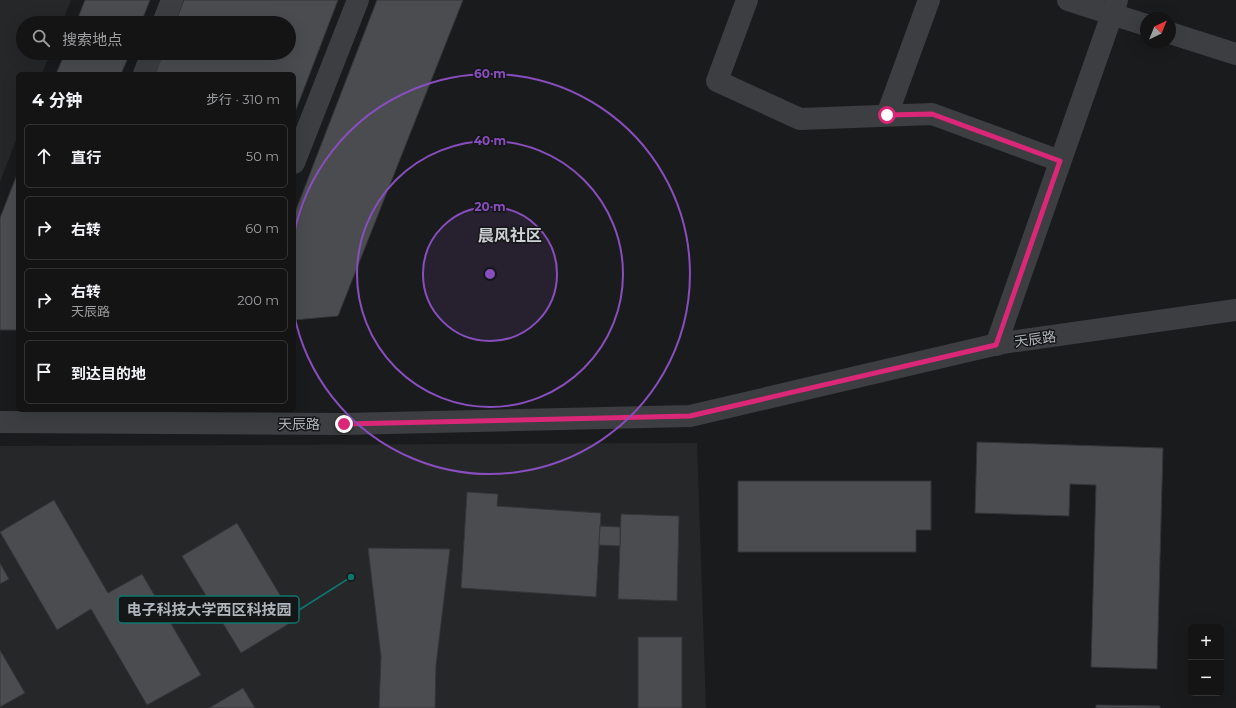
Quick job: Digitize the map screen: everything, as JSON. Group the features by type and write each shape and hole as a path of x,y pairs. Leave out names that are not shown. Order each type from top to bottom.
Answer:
{"street":[{"path":"166,16 172,0"},
{"path":"296,159 358,0"},
{"path":"747,0 717,81 800,119 932,114 1060,161"},
{"path":"887,115 929,0"},
{"path":"1068,0 1114,7 1140,22"},
{"path":"996,345 1114,7"},
{"path":"1176,35 1236,54"},
{"path":"145,72 149,60"},
{"name":"天辰路","path":"10,416 199,417 344,424 690,416 996,345 1236,310"}],"shaded area":[{"path":"0,0 71,0 65,16 16,16 16,60 47,60 43,72 16,72 16,140 0,182"},
{"path":"697,443 706,708 0,708 0,446"}],"building":[{"path":"85,0 150,0 144,16 79,16"},
{"path":"184,0 338,0 296,110 296,72 156,72 160,60 296,60 296,16 178,16"},
{"path":"377,0 463,0 338,316 296,320 296,210"},
{"path":"62,60 127,60 122,72 57,72"},
{"path":"16,177 16,330 0,330 0,218"},
{"path":"977,442 1163,448 1157,669 1091,667 1096,485 1070,484 1069,516 975,513"},
{"path":"738,481 931,481 931,530 916,530 916,552 738,552"},
{"path":"467,492 498,494 497,506 601,513 596,597 461,588"},
{"path":"54,500 108,593 142,574 201,675 147,705 91,609 57,630 0,532"},
{"path":"621,514 679,516 677,601 618,599"},
{"path":"237,523 295,620 241,653 182,556"},
{"path":"600,526 620,527 620,546 599,545"},
{"path":"368,548 450,549 436,665 435,708 379,708 381,657"},
{"path":"0,563 9,579 0,584"},
{"path":"638,637 682,637 682,708 638,708"},
{"path":"0,650 25,693 0,707"},
{"path":"243,688 255,708 209,708"},
{"path":"1096,705 1160,706 1160,708 1096,708"}],"place":[{"name":"电子科技大学西区科技园","path":"351,577"}],"district":[{"name":"晨风社区","path":"510,235"}],"route":[{"path":"344,424 690,416 996,345 1060,161 932,114 887,115"}]}
